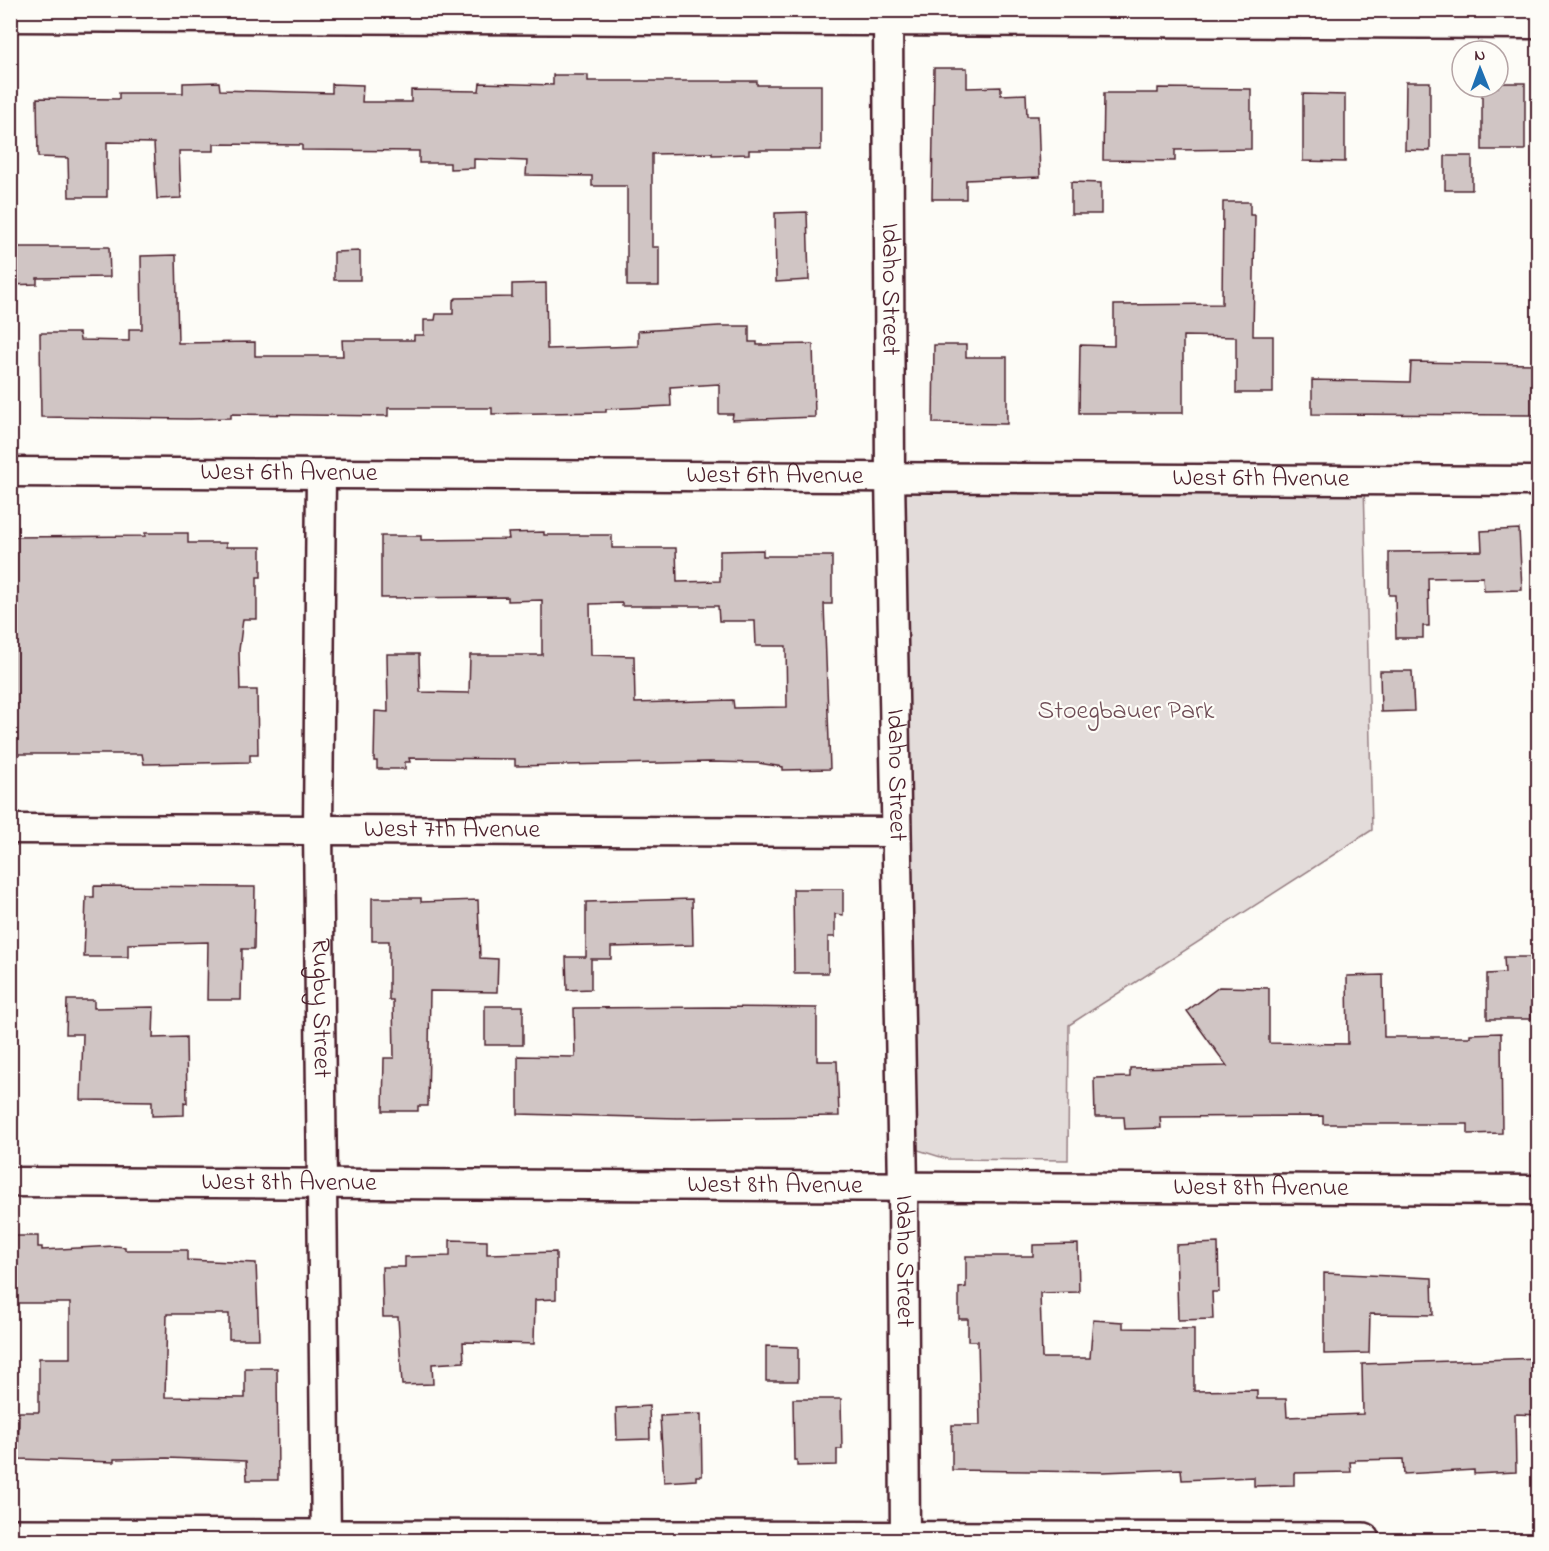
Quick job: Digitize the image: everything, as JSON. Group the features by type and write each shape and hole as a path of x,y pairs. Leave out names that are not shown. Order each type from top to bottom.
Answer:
{"main road":[{"path":"10,1536 326,1539 1363,1540"}],"street":[{"path":"10,17 888,16 1539,24"},
{"name":"Idaho Street","path":"888,16 890,477 903,1187 905,1539"},
{"name":"West 6th Avenue","path":"10,472 1539,481"},
{"name":"Rugby Street","path":"321,474 318,830 326,1539"},
{"name":"West 7th Avenue","path":"10,829 895,832"},
{"name":"West 8th Avenue","path":"10,1182 1539,1190"}],"green space":[{"name":"Stoegbauer Park","path":"890,477 1364,481 1372,830 1069,1025 1068,1160 947,1159 902,1145"}],"building":[{"path":"934,68 967,68 967,88 1001,87 1001,95 1026,94 1027,116 1038,116 1040,177 966,180 966,199 932,199"},
{"path":"553,75 588,75 588,81 757,81 757,85 821,85 821,150 749,150 749,154 712,155 712,153 652,154 652,247 659,247 659,286 627,286 627,186 592,186 592,176 526,175 527,161 474,159 474,168 450,169 450,163 419,163 419,151 302,150 302,145 214,144 214,151 179,151 181,198 157,199 154,143 107,142 107,197 69,197 68,158 38,157 37,98 119,99 119,93 183,93 183,83 219,82 220,90 332,93 332,84 363,85 362,102 411,102 411,90 479,91 480,83 553,85"},
{"path":"1406,82 1430,82 1430,151 1405,150"},
{"path":"1510,83 1525,83 1525,150 1482,150 1482,99 1510,99"},
{"path":"1158,88 1251,89 1251,149 1175,150 1175,161 1103,160 1104,93 1158,93"},
{"path":"1303,94 1345,95 1345,162 1303,161"},
{"path":"1445,156 1472,156 1472,190 1445,190"},
{"path":"1071,182 1101,183 1101,214 1071,214"},
{"path":"1223,202 1250,202 1250,215 1255,215 1253,336 1273,336 1273,393 1236,393 1236,337 1183,336 1183,413 1079,413 1080,345 1114,346 1114,305 1222,304"},
{"path":"807,212 809,280 776,282 775,213"},
{"path":"10,247 109,247 110,277 37,278 37,284 10,285"},
{"path":"360,251 360,280 334,280 334,252"},
{"path":"176,255 178,343 255,342 255,356 343,356 342,340 414,340 414,335 424,335 424,320 435,320 436,314 453,314 453,301 456,298 512,297 512,284 546,283 547,349 638,346 638,331 719,326 749,326 749,342 757,342 757,345 813,344 815,417 732,420 733,414 719,414 719,384 670,387 671,406 606,409 606,412 492,414 492,408 388,408 388,416 231,414 231,418 189,419 41,417 40,333 79,333 80,340 129,341 129,329 142,329 141,256"},
{"path":"934,345 966,345 966,357 1007,357 1007,424 933,423"},
{"path":"1411,362 1539,364 1539,415 1312,414 1312,380 1410,382"},
{"path":"1519,529 1522,590 1484,591 1483,577 1428,578 1429,626 1423,626 1423,638 1396,638 1395,595 1389,595 1389,552 1482,551 1481,531"},
{"path":"145,533 188,533 188,543 226,543 226,547 261,547 261,577 257,577 257,619 243,619 239,650 240,690 257,690 258,755 250,755 250,762 144,764 142,754 10,754 10,537 145,536"},
{"path":"508,533 612,535 612,548 676,548 677,582 720,581 720,551 763,550 763,556 832,556 832,604 824,604 830,769 783,770 783,767 758,763 711,762 515,766 515,759 409,758 410,762 405,762 405,769 377,769 377,761 374,761 375,711 388,712 387,654 419,654 420,692 469,693 470,655 542,655 542,600 508,601 508,597 381,598 381,536 421,536 421,540 509,539","holes":["622,603 622,606 718,606 719,621 755,621 756,646 786,646 787,707 734,708 733,700 635,703 634,656 591,655 590,604"]},
{"path":"1380,671 1412,671 1414,711 1381,712"},
{"path":"94,886 255,887 254,949 242,949 241,1000 207,1000 208,942 128,944 128,957 84,957 86,897 94,897"},
{"path":"793,889 843,889 843,915 835,914 835,937 828,937 828,973 794,973"},
{"path":"372,898 421,898 421,902 478,900 480,958 498,959 497,992 430,991 428,1106 418,1106 418,1111 383,1111 384,1058 394,1058 393,1000 389,1000 389,941 372,941"},
{"path":"692,899 693,945 611,947 611,959 591,959 591,989 567,990 566,957 586,957 586,902"},
{"path":"1504,957 1539,957 1539,1006 1531,1006 1531,1019 1487,1019 1487,974 1505,973"},
{"path":"1383,975 1384,1037 1470,1037 1470,1034 1501,1033 1502,1133 1468,1134 1468,1124 1323,1124 1323,1116 1160,1117 1161,1128 1125,1129 1124,1117 1095,1117 1094,1078 1130,1077 1130,1068 1227,1066 1187,1011 1219,987 1269,988 1269,1043 1348,1044 1347,976"},
{"path":"67,1000 94,1000 94,1008 154,1007 153,1038 186,1037 187,1103 184,1102 184,1115 152,1116 152,1101 81,1100 83,1034 66,1034"},
{"path":"485,1006 523,1006 523,1045 485,1045"},
{"path":"574,1008 817,1008 817,1061 837,1061 839,1116 678,1118 518,1114 518,1056 575,1057"},
{"path":"12,1236 38,1236 38,1247 42,1247 42,1250 114,1246 125,1247 125,1250 187,1250 187,1260 256,1263 259,1339 229,1339 229,1314 167,1314 165,1397 245,1398 245,1368 277,1368 278,1480 247,1480 246,1461 167,1458 114,1459 114,1462 18,1459 19,1412 39,1412 39,1358 70,1358 70,1303 10,1303"},
{"path":"450,1240 487,1241 487,1254 556,1252 556,1299 535,1300 534,1344 463,1342 464,1362 432,1364 433,1384 402,1385 398,1317 383,1317 382,1267 405,1267 405,1257 450,1256"},
{"path":"1218,1243 1219,1292 1212,1292 1213,1319 1178,1320 1176,1245"},
{"path":"1078,1244 1079,1292 1040,1293 1042,1358 1090,1358 1093,1320 1123,1322 1123,1328 1194,1329 1194,1391 1257,1390 1257,1399 1286,1399 1287,1417 1363,1414 1362,1364 1539,1358 1539,1415 1515,1414 1516,1472 1474,1474 1474,1470 1404,1474 1403,1459 1355,1460 1355,1462 1350,1462 1351,1472 1294,1473 1294,1485 1254,1486 1254,1477 1182,1480 1181,1469 1103,1472 952,1470 952,1425 980,1425 978,1341 968,1341 968,1319 959,1319 959,1288 966,1287 966,1256 1033,1256 1033,1245"},
{"path":"1324,1273 1432,1278 1433,1315 1370,1314 1369,1353 1324,1354"},
{"path":"766,1346 798,1347 798,1381 766,1381"},
{"path":"793,1399 841,1399 842,1449 837,1449 837,1465 797,1466 797,1460 794,1460"},
{"path":"649,1406 650,1439 617,1440 616,1408"},
{"path":"701,1414 702,1476 696,1476 696,1480 664,1482 660,1416"}]}
